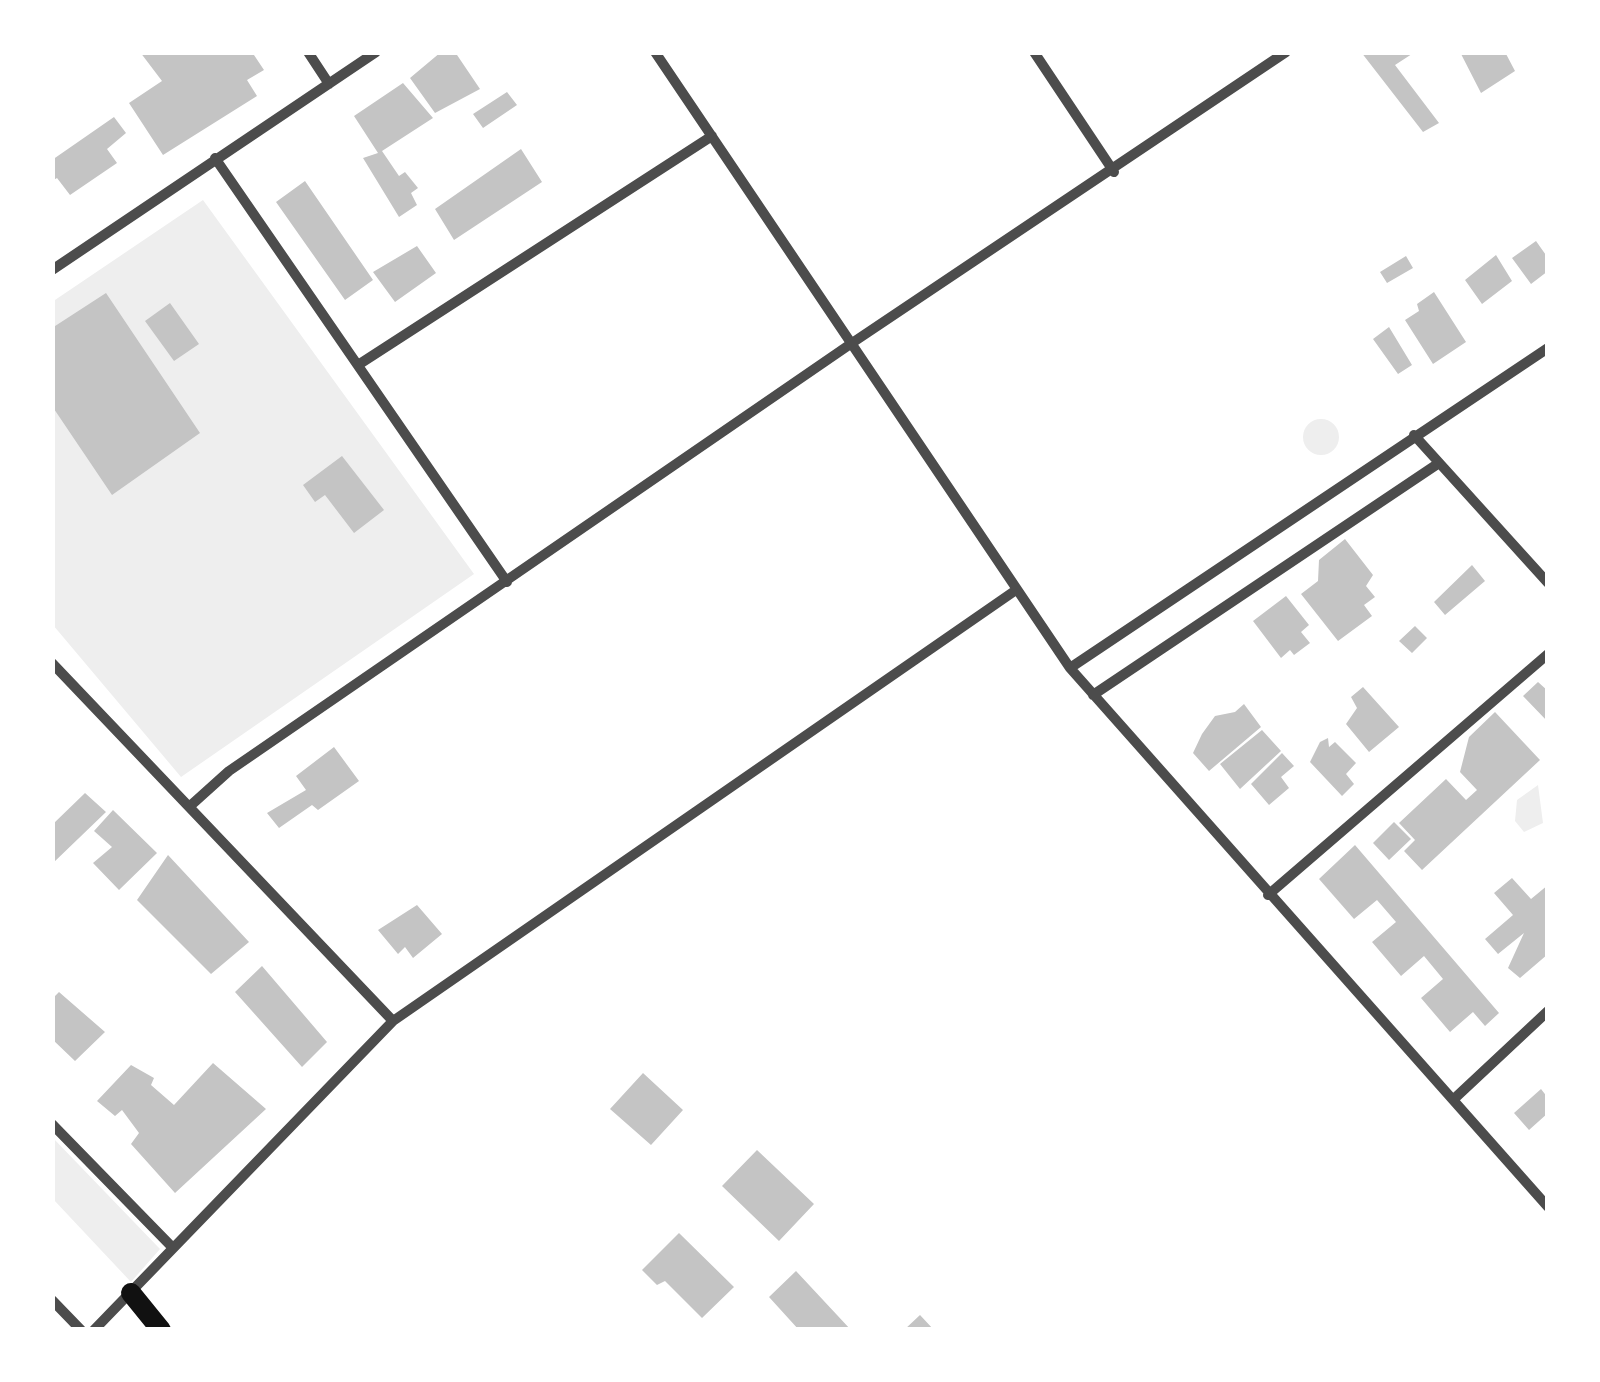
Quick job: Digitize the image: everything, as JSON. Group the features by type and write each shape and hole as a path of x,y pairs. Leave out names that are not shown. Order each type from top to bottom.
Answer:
{"main road":[{"path":"131,1292 161,1330"}],"street":[{"path":"308,52 329,84"},
{"path":"52,270 376,52"},
{"path":"654,52 1070,668 1548,1207"},
{"path":"1034,52 1114,172"},
{"path":"189,807 229,771 852,343 1114,172 1286,52"},
{"path":"358,365 712,136"},
{"path":"215,158 507,582"},
{"path":"1070,668 1548,348"},
{"path":"1414,435 1548,583"},
{"path":"1093,695 1439,463"},
{"path":"94,1330 393,1021 1016,590"},
{"path":"1268,895 1548,654"},
{"path":"52,663 393,1021"},
{"path":"1455,1098 1548,1012"},
{"path":"52,1124 173,1248"},
{"path":"52,1300 82,1330"}],"shaded area":[{"path":"203,200 474,574 181,777 53,625 52,302"},
{"path":"1321,419 1334,424 1339,437 1334,450 1321,455 1308,450 1303,437 1308,424"},
{"path":"1538,785 1543,823 1524,832 1515,821 1517,800"},
{"path":"53,1138 160,1249 131,1282 53,1199"}],"building":[{"path":"140,52 252,52 264,70 247,80 257,96 163,155 129,103 162,81"},
{"path":"441,52 455,52 480,89 435,113 410,78"},
{"path":"1361,52 1415,52 1395,65 1439,123 1423,132"},
{"path":"1460,52 1505,52 1515,71 1481,93"},
{"path":"403,83 433,118 382,151 399,176 405,172 418,188 411,193 417,205 399,217 363,158 378,153 354,116"},
{"path":"507,92 517,105 483,128 473,114"},
{"path":"114,117 126,133 107,149 117,163 70,195 57,178 52,181 52,160"},
{"path":"521,149 542,182 454,240 435,209"},
{"path":"305,181 373,280 345,300 276,202"},
{"path":"1536,241 1548,258 1548,271 1531,284 1512,258"},
{"path":"417,246 436,273 395,302 373,272"},
{"path":"1496,255 1512,281 1482,304 1465,280"},
{"path":"1406,256 1413,268 1387,283 1380,272"},
{"path":"1434,292 1466,342 1433,364 1405,320 1419,311 1417,304"},
{"path":"106,293 200,433 112,495 52,406 52,328"},
{"path":"170,303 199,344 174,361 145,321"},
{"path":"1389,327 1412,365 1398,374 1373,339"},
{"path":"342,456 384,510 354,533 325,495 315,502 303,485"},
{"path":"1345,539 1373,575 1366,586 1375,597 1364,605 1372,616 1338,641 1301,594 1318,581 1319,560"},
{"path":"1472,565 1485,581 1445,615 1434,602"},
{"path":"1286,596 1309,625 1301,632 1310,643 1294,655 1290,650 1281,658 1253,621"},
{"path":"1415,626 1427,638 1412,653 1399,641"},
{"path":"1538,682 1548,691 1548,722 1523,696"},
{"path":"1363,687 1399,727 1369,752 1346,724 1357,708 1351,697"},
{"path":"1244,704 1261,727 1209,771 1193,753 1202,734 1215,716 1235,712"},
{"path":"1495,712 1540,760 1422,870 1404,851 1415,840 1399,823 1446,779 1466,800 1477,790 1460,772 1469,737"},
{"path":"1262,730 1281,751 1240,789 1220,764"},
{"path":"1328,738 1329,747 1335,742 1356,763 1346,774 1354,784 1342,796 1310,762 1320,742"},
{"path":"334,747 359,781 318,810 312,805 279,828 267,813 306,790 296,776"},
{"path":"1282,753 1294,766 1281,777 1289,788 1269,805 1251,784"},
{"path":"85,793 106,812 52,864 52,825"},
{"path":"113,810 157,853 119,890 93,863 112,847 94,831"},
{"path":"1394,822 1411,839 1389,860 1373,843"},
{"path":"1355,845 1499,1013 1485,1026 1473,1012 1450,1032 1421,998 1443,979 1424,956 1401,976 1372,942 1396,922 1377,900 1354,919 1319,879"},
{"path":"168,855 249,942 211,974 137,900"},
{"path":"1512,878 1531,899 1548,885 1548,954 1520,978 1508,968 1524,933 1498,954 1485,939 1513,915 1494,893"},
{"path":"417,905 442,934 413,958 405,947 398,954 378,930"},
{"path":"262,966 327,1042 302,1067 235,992"},
{"path":"59,992 105,1032 75,1061 52,1039 52,999"},
{"path":"213,1063 266,1109 175,1193 131,1144 139,1133 122,1110 115,1116 97,1101 131,1065 154,1078 151,1085 174,1105"},
{"path":"643,1073 683,1110 651,1145 610,1109"},
{"path":"1541,1089 1548,1098 1548,1113 1529,1130 1514,1113"},
{"path":"757,1150 814,1204 779,1241 722,1186"},
{"path":"679,1233 734,1287 702,1318 665,1281 657,1285 642,1270"},
{"path":"796,1271 851,1330 799,1330 769,1297"},
{"path":"920,1315 934,1330 904,1330"}]}
